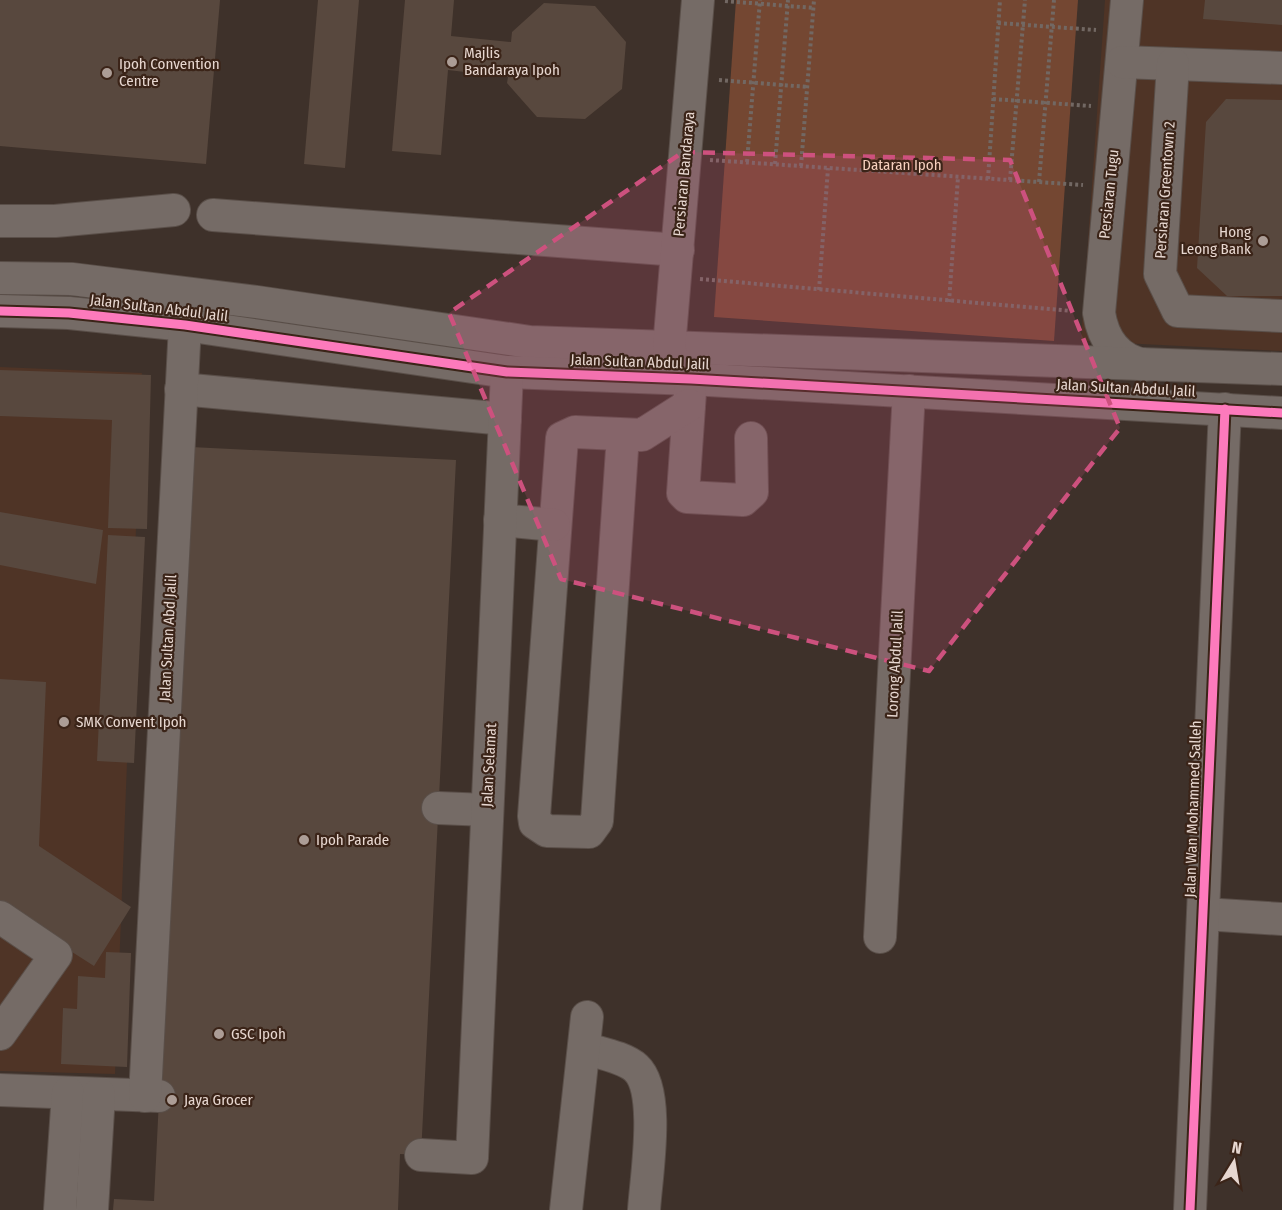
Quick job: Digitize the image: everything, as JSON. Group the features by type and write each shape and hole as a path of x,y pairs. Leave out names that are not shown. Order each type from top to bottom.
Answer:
{"street":[{"name":"Persiaran Bandaraya","path":"669,348 698,0"},
{"name":"Persiaran Tugu","path":"1127,0 1100,313 1105,339 1127,357 1144,366"},
{"path":"1123,47 1173,64 1282,68"},
{"name":"Persiaran Greentown 2","path":"1173,64 1160,274 1178,311 1282,316"},
{"path":"0,221 55,221 174,210"},
{"path":"213,215 677,263"},
{"name":"Jalan Sultan Abdul Jalil","path":"0,278 84,281 257,302 530,342 1144,366 1282,369"},
{"name":"Jalan Sultan Abdul Jalil","path":"0,311 69,313 185,325 507,372 601,376 690,392 777,384 1282,413"},
{"name":"Jalan Sultan Abd Jalil","path":"99,1094 152,1096 185,325"},
{"path":"601,376 610,371 650,367 669,348 673,360 686,369 760,376 777,384"},
{"path":"1144,366 1192,381 1215,396 1224,409 1245,390 1282,376"},
{"name":"Jalan Selamat","path":"421,1155 472,1158 507,372"},
{"path":"182,389 274,398 504,430"},
{"path":"623,435 597,821 589,832 581,834 547,831 536,823 534,816 562,438 575,432 647,434 690,392"},
{"path":"690,392 683,494 691,499 743,500 748,497 752,492 751,438"},
{"name":"Lorong Abdul Jalil","path":"880,937 909,392"},
{"name":"Jalan Wan Mohammed Salleh","path":"1190,1210 1224,409"},
{"path":"500,520 554,525"},
{"path":"438,808 487,810"},
{"path":"1204,914 1282,919"},
{"path":"0,917 56,955 0,1034"},
{"path":"566,1210 587,1017"},
{"path":"584,1048 636,1067 645,1083 650,1104 644,1210"},
{"path":"0,1090 99,1094 92,1210"},
{"path":"60,1210 68,1093"}],"path":[{"path":"775,164 788,0"},
{"path":"801,166 814,0"},
{"path":"988,179 1000,0"},
{"path":"1010,180 1025,0"},
{"path":"1039,182 1054,0"},
{"path":"721,1 760,2 814,8"},
{"path":"747,162 760,2"},
{"path":"998,23 1052,27 1123,47"},
{"path":"692,78 808,87"},
{"path":"993,99 1118,107"},
{"path":"686,158 1110,187"},
{"path":"819,290 828,168"},
{"path":"949,302 958,177"},
{"path":"677,263 819,290 1100,313"}],"highlighted area":[{"path":"683,152 1010,160 1120,428 929,671 561,579 449,313"}],"shaded area":[{"path":"1105,0 1282,0 1282,351 1081,341"},
{"name":"SMK Convent Ipoh","path":"0,367 142,373 115,1074 0,1071"}],"green space":[{"name":"Dataran Ipoh","path":"736,0 1078,0 1054,341 714,317"}],"building":[{"name":"Ipoh Convention Centre","path":"0,0 220,0 206,164 0,146"},
{"path":"318,0 359,0 345,168 304,164"},
{"path":"405,0 454,0 451,36 511,42 512,32 544,3 595,6 626,42 622,89 585,119 537,117 507,83 508,77 448,70 441,155 392,151"},
{"path":"1205,0 1282,0 1282,25 1203,19"},
{"path":"1226,99 1282,100 1282,296 1227,296 1197,268 1206,122"},
{"path":"0,370 151,375 147,529 108,528 112,420 0,416"},
{"name":"Ipoh Parade","path":"191,447 456,460 421,1155 400,1154 398,1210 113,1210 114,1199 154,1201"},
{"path":"0,512 103,530 96,584 0,565"},
{"path":"108,535 145,537 134,763 97,761"},
{"path":"0,679 46,682 39,846 131,907 94,966 0,906"},
{"path":"106,952 131,953 127,1067 61,1064 63,1008 77,1009 78,976 105,978"}],"cycle path":[{"path":"0,311 69,313 185,325 507,372 691,379 1282,413"},
{"path":"1190,1210 1225,409"}],"place":[{"name":"Majlis Bandaraya Ipoh","path":"452,62"},
{"name":"Ipoh Convention Centre","path":"107,73"},
{"name":"Hong Leong Bank","path":"1263,241"},
{"name":"SMK Convent Ipoh","path":"64,722"},
{"name":"Ipoh Parade","path":"304,840"},
{"name":"GSC Ipoh","path":"219,1034"},
{"name":"Jaya Grocer","path":"172,1100"}]}
